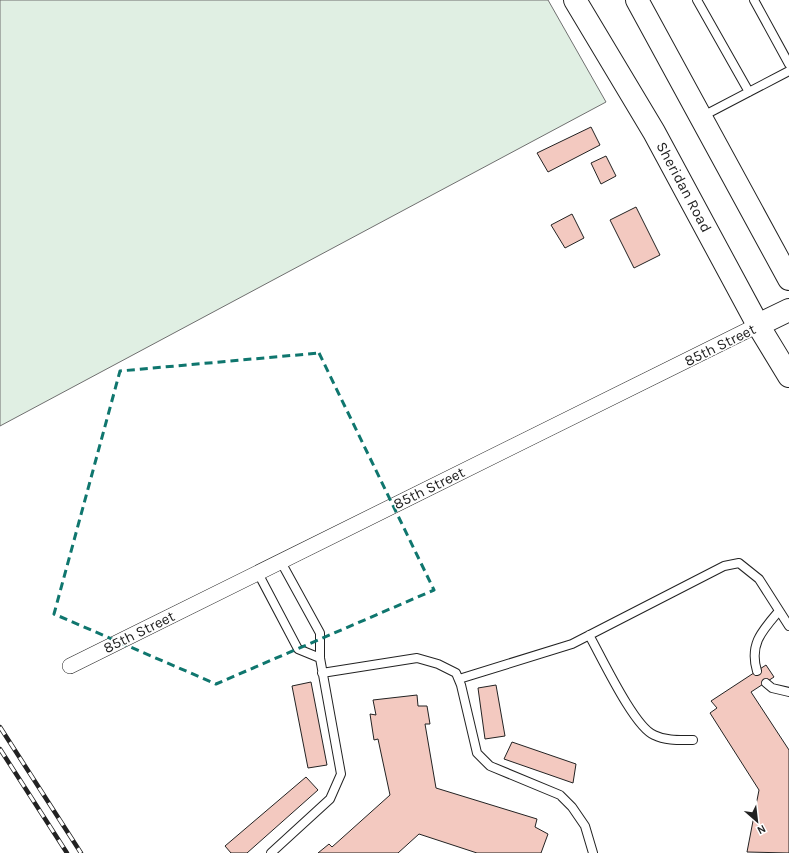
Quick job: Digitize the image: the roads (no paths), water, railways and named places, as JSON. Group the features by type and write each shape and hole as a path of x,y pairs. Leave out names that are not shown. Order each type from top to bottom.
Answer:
{"main road":[{"name":"Sheridan Road","path":"575,0 654,132 758,325 789,376"},
{"path":"637,0 789,279"},
{"name":"85th Street","path":"758,325 789,310"}],"street":[{"name":"85th Street","path":"70,666 758,325"}],"lane":[{"path":"697,0 749,92"},
{"path":"754,0 789,64"},
{"path":"701,117 789,71"},
{"path":"271,853 330,799 341,774 322,673 320,658 320,633 281,562"},
{"path":"459,679 572,644 724,566 739,563 759,579 789,626"},
{"path":"258,574 298,648 320,658"},
{"path":"757,671 754,659 756,642 779,611"},
{"path":"589,635 635,716 652,735 667,740 693,740"},
{"path":"322,673 417,658 438,664 456,673 459,679 477,753 490,766 560,794 572,807 585,826 593,853"},
{"path":"766,683 772,688 789,692"}],"railway":[{"path":"0,727 81,853"},
{"path":"0,749 67,853"}]}
